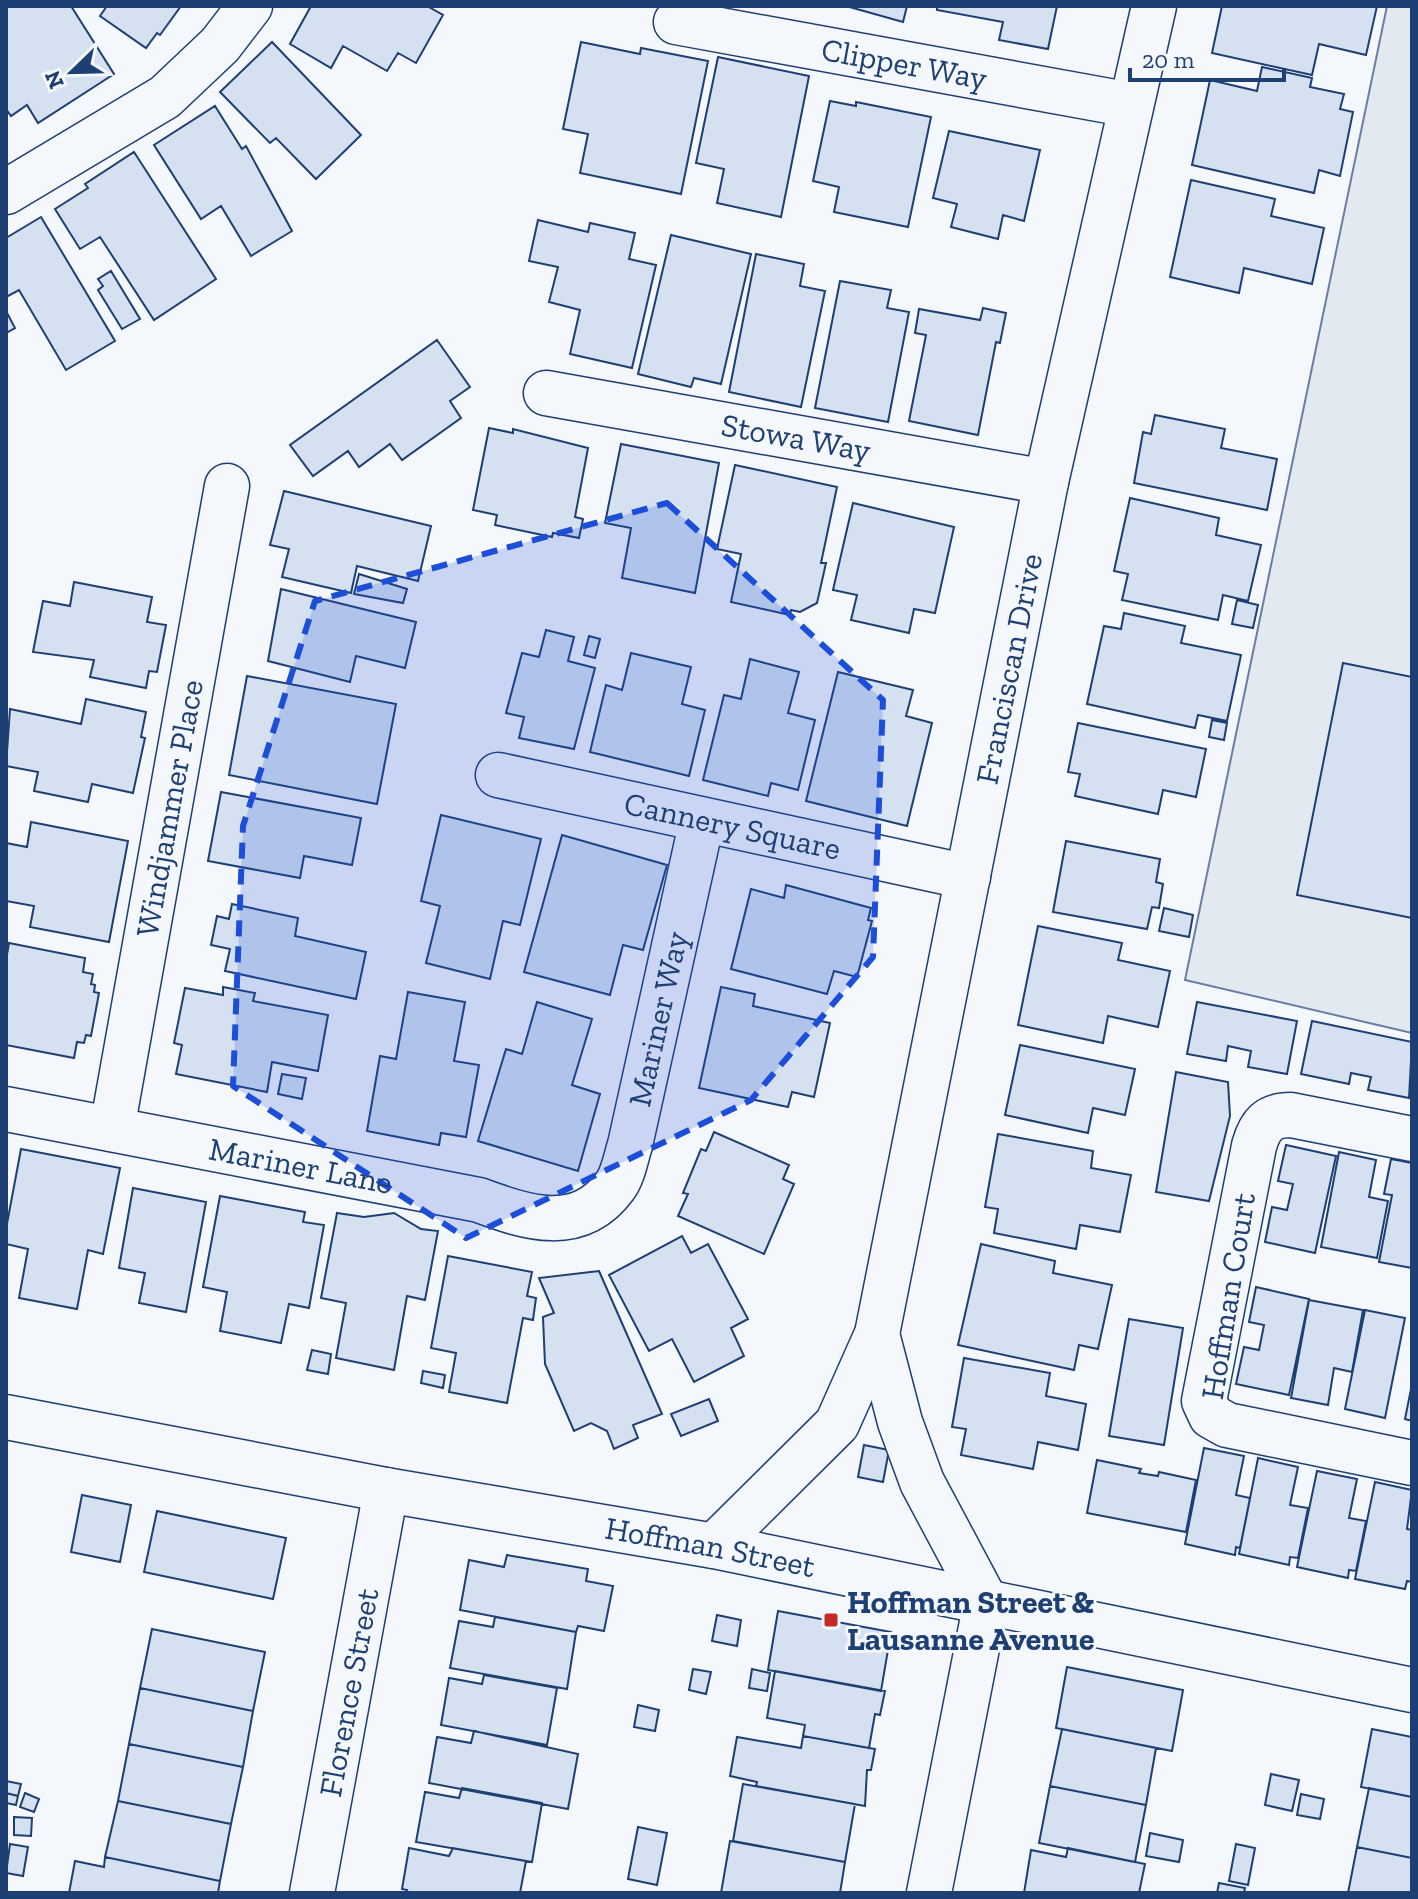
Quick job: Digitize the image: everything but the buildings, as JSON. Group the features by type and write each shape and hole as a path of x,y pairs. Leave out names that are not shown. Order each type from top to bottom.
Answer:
{"street":[{"path":"6,192 165,97 220,45 250,6"},
{"name":"Franciscan Drive","path":"714,1546 837,1424 877,1334 1046,482 1154,6"},
{"name":"Clipper Way","path":"676,22 1131,105"},
{"name":"Stowa Way","path":"546,393 1046,482"},
{"name":"Windjammer Place","path":"112,1129 227,486"},
{"name":"Cannery Square","path":"498,775 968,877"},
{"name":"Mariner Way","path":"593,1208 617,1185 630,1145 702,820"},
{"name":"Mariner Lane","path":"6,1109 479,1200 530,1219 562,1220 593,1208"},
{"name":"Hoffman Court","path":"1412,1139 1291,1115 1277,1115 1265,1121 1254,1146 1204,1401 1211,1416 1227,1425 1412,1463"},
{"name":"Franciscan Drive","path":"877,1334 900,1422 922,1482 986,1602"},
{"name":"Hoffman Street","path":"6,1417 386,1490 714,1546 1412,1690"},
{"name":"Florence Street","path":"312,1893 386,1490"},
{"path":"929,1893 986,1602"}],"highlighted area":[{"path":"667,503 883,700 873,957 751,1100 466,1238 233,1086 243,826 315,601"}],"shaded area":[{"path":"1387,6 1412,6 1412,1033 1185,980"}],"place":[{"name":"Hoffman Street & Lausanne Avenue","path":"831,1620"}]}
